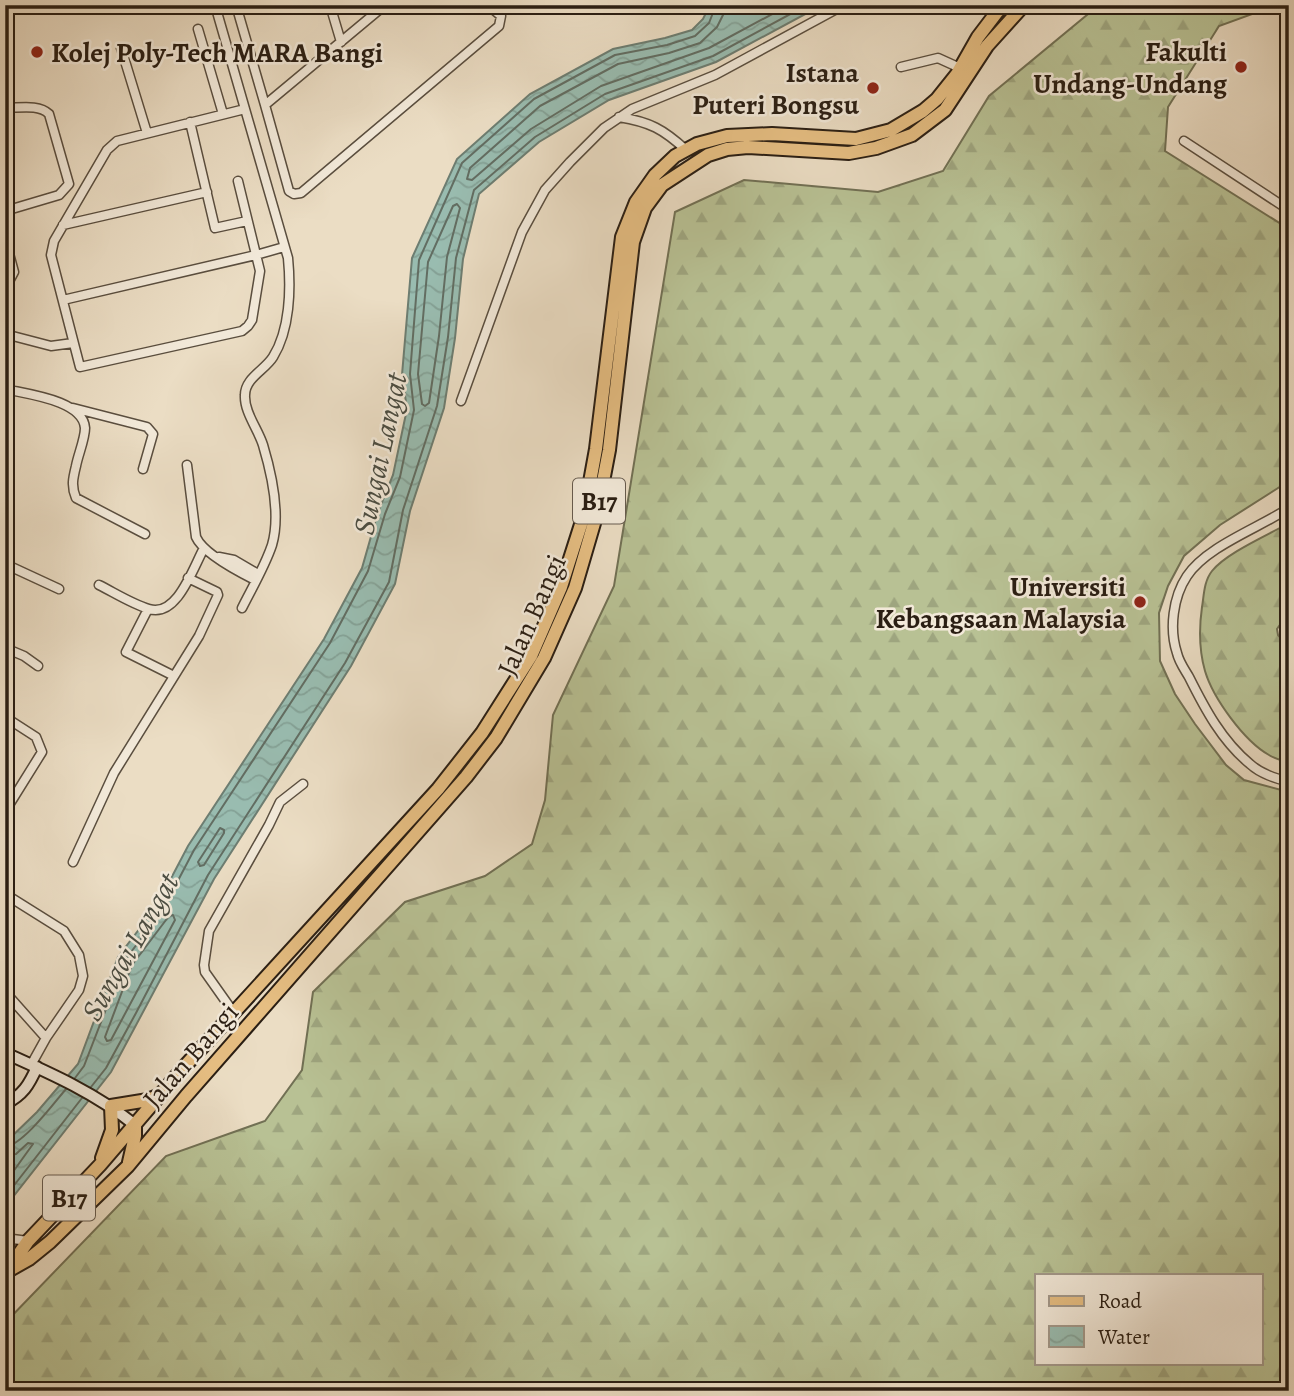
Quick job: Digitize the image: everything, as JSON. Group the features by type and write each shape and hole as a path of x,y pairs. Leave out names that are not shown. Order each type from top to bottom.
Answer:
{"main road":[{"name":"Jalan Bangi","path":"6,1273 28,1241 100,1165 160,1095 438,789 482,733 531,656 561,587 584,515 596,449 622,237 636,202 655,175 675,156 697,144 727,136 772,134 856,139 875,136 907,122 948,87 978,37 996,12 1005,5"},
{"name":"Jalan Bangi","path":"6,1273 50,1242 128,1166 466,777 496,738 544,658 575,587 597,513 609,450 633,242 645,208 662,185 708,155 727,149 748,147 849,153 876,148 912,135 945,110 988,46 1024,5"},
{"path":"5,1053 108,1104 135,1125 168,1119"},
{"path":"5,1104 28,1087 34,1066"},
{"path":"108,1104 137,1103 160,1095"},
{"path":"100,1165 111,1130 108,1104"},
{"path":"128,1166 135,1125"}],"street":[{"path":"215,5 285,247 290,280 284,327 271,360 250,381 244,394 269,464 276,516 272,546 242,608"},
{"path":"236,5 289,191 294,194 301,194 499,26 501,16 488,5"},
{"path":"330,5 341,42"},
{"path":"265,105 385,5"},
{"path":"461,401 522,232 545,190 604,128 632,109 715,75 844,5"},
{"path":"198,29 223,114"},
{"path":"121,48 147,133"},
{"path":"901,67 938,58 960,68"},
{"path":"5,108 37,108 49,114 69,184 59,195 5,211"},
{"path":"237,181 260,271 252,320 248,326 242,331 80,367 51,255 54,241 110,145 245,109"},
{"path":"619,117 643,121 661,129 686,150"},
{"path":"190,122 215,228 247,221"},
{"path":"253,134 271,130"},
{"path":"1184,141 1289,210"},
{"path":"63,225 207,192"},
{"path":"5,239 14,272 5,289"},
{"path":"62,300 285,247"},
{"path":"5,334 51,346 72,343"},
{"path":"5,389 147,427 153,435 143,469"},
{"path":"71,408 80,417 85,428 71,483 76,498 145,534"},
{"path":"187,465 196,537 204,548 219,557 233,560 257,577"},
{"path":"1289,508 1210,555 1189,572 1180,587 1174,608 1174,631 1177,654 1219,732 1251,765 1267,775 1289,782"},
{"path":"99,585 148,609 170,606 204,548"},
{"path":"5,564 59,589"},
{"path":"73,862 114,773 199,636 218,596 217,592 188,578"},
{"path":"148,609 126,652 174,676"},
{"path":"5,648 38,666"},
{"path":"5,717 36,737 42,752 7,804"},
{"path":"234,1013 205,972 209,931 280,802 303,783"},
{"path":"5,894 64,931 79,955 83,976 79,990 46,1038 34,1066"},
{"path":"5,992 46,1038"},
{"path":"5,1238 28,1241"}],"green space":[{"path":"1099,5 1289,5 1289,12 1263,10 1219,26 1168,107 1165,151 1289,229 1289,481 1220,525 1184,556 1168,586 1159,613 1160,661 1175,694 1195,724 1226,765 1244,780 1289,792 1289,1391 5,1391 5,1323 166,1156 265,1121 302,1070 313,992 405,902 485,876 532,844 545,800 553,715 614,586 675,212 744,180 878,192 943,171 989,96"},
{"path":"1289,523 1289,612 1277,629 1278,635 1289,647 1289,763 1259,748 1222,706 1205,671 1200,631 1205,588 1212,571 1237,551"}],"water":[{"name":"Sungai Langat","path":"710,5 822,5 716,62 609,100 539,142 479,194 463,259 444,408 410,511 395,584 351,666 214,879 111,1072 5,1207 5,1143 37,1112 78,1064 118,957 156,907 188,846 324,639 362,568 378,512 393,475 407,409 402,375 412,258 457,159 530,94 613,49 692,30 703,19"}],"place":[{"name":"Kolej Poly-Tech MARA Bangi","path":"37,52"},
{"name":"Fakulti Undang-Undang","path":"1241,67"},
{"name":"Istana Puteri Bongsu","path":"873,88"},
{"name":"Universiti Kebangsaan Malaysia","path":"1140,602"}]}
